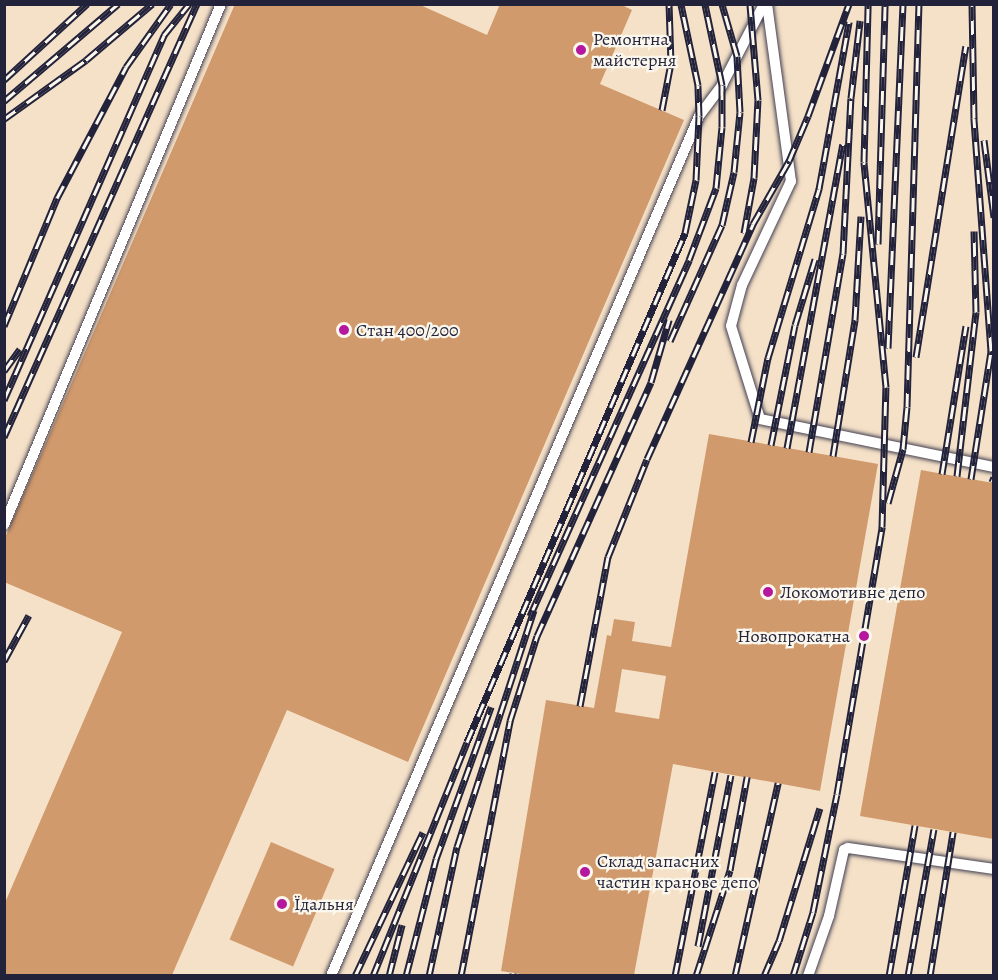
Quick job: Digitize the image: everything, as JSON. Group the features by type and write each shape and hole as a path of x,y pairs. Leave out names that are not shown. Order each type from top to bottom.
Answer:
{"lane":[{"path":"4,525 222,4"},
{"path":"765,4 791,181 742,285 731,326 760,419 993,467"},
{"path":"331,975 699,116 722,85 765,4"},
{"path":"808,975 829,916 844,850 848,848 993,869"}],"building":[{"name":"Стан 400/200","path":"235,4 418,4 487,35 500,4 620,4 632,10 600,84 684,120 408,762 287,710 172,975 4,975 4,905 122,632 4,582 4,540"},
{"path":"709,434 878,464 820,791 673,764 634,975 527,975 501,971 546,700 594,708 607,635 611,636 614,619 635,622 632,641 671,647","holes":["622,669 666,676 659,719 615,712"]},
{"path":"921,470 993,483 993,839 860,816"},
{"name":"Їдальня","path":"271,842 335,869 293,967 230,940"}],"railway":[{"path":"4,80 87,4"},
{"path":"4,101 118,4"},
{"path":"4,119 86,60 152,4"},
{"path":"4,326 57,198 126,67 171,4"},
{"path":"4,400 164,35 189,4"},
{"path":"4,437 197,4"},
{"path":"662,110 671,63 669,4"},
{"path":"373,976 467,742 685,233 696,180 699,116 698,85 681,4"},
{"path":"530,616 689,260 716,188 722,127 722,85 705,4"},
{"path":"670,341 722,225 734,172 740,112 737,56 722,4"},
{"path":"744,233 754,178 758,100 750,4"},
{"path":"580,706 608,557 647,459 753,224 789,161 849,4"},
{"path":"793,976 813,912 837,794 882,527 886,387 864,162 868,4"},
{"path":"878,244 885,4"},
{"path":"888,348 903,4"},
{"path":"888,503 903,449 907,407 919,4"},
{"path":"971,479 991,351 974,118 972,4"},
{"path":"809,452 843,254 851,98 860,21"},
{"path":"751,442 768,358 819,189 849,22"},
{"path":"916,357 966,46"},
{"path":"984,140 994,217"},
{"path":"787,448 843,144"},
{"path":"833,456 855,320 861,216"},
{"path":"957,476 976,312 974,231"},
{"path":"771,445 795,325 815,259"},
{"path":"461,976 510,721 537,636 651,382 669,320"},
{"path":"942,474 966,326"},
{"path":"4,371 20,349"},
{"path":"992,482 994,477"},
{"path":"429,976 457,847 534,610"},
{"path":"4,661 29,615"},
{"path":"406,976 436,859 491,707"},
{"path":"675,976 715,772"},
{"path":"698,946 731,775"},
{"path":"696,976 730,870 747,777"},
{"path":"735,976 778,783"},
{"path":"764,976 779,941 820,808"},
{"path":"889,976 915,825"},
{"path":"908,976 934,829"},
{"path":"355,976 423,832"},
{"path":"930,976 953,832"},
{"path":"389,976 402,925"}],"place":[{"name":"Ремонтна майстерня","path":"581,50"},
{"name":"Стан 400/200","path":"344,330"},
{"name":"Локомотивне депо","path":"768,592"},
{"name":"Новопрокатна","path":"864,636"},
{"name":"Склад запасних частин кранове депо","path":"585,872"},
{"name":"Їдальня","path":"282,904"}]}
